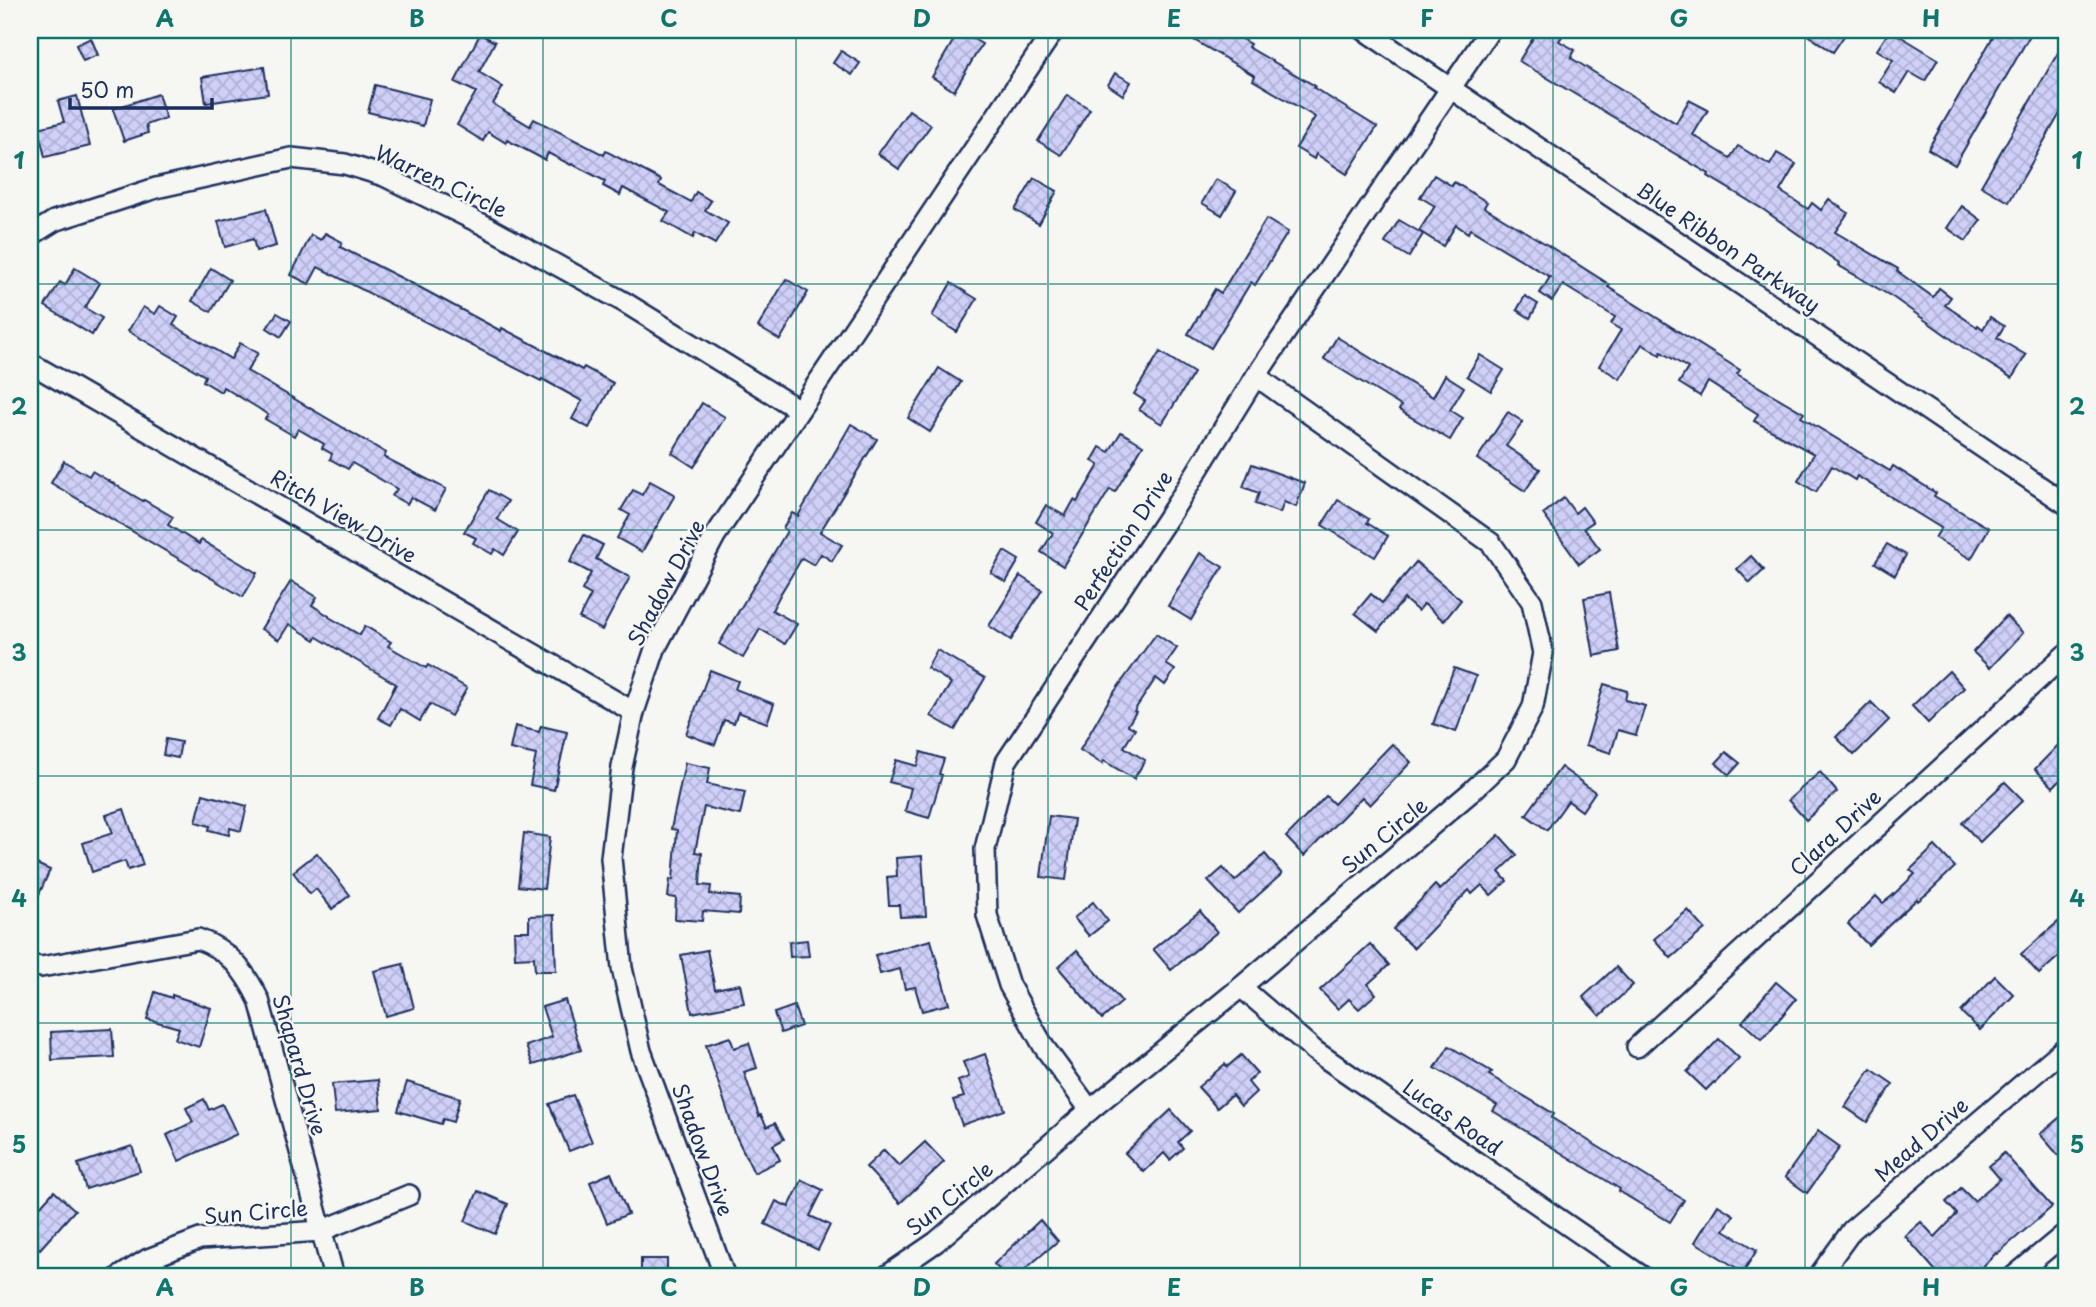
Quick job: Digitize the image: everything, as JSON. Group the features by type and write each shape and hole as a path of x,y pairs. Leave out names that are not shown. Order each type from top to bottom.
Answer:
{"street":[{"name":"Shadow Drive","path":"725,1277 641,1051 622,968 611,858 622,767 634,712 655,649 716,536 1054,30"},
{"name":"Blue Ribbon Parkway","path":"1364,30 2066,504"},
{"name":"Perfection Drive","path":"1090,1110 1044,1047 1009,985 987,915 985,849 1006,762 1172,510 1256,376 1490,30"},
{"name":"Warren Circle","path":"30,236 54,221 170,185 291,158 345,164 384,176 482,224 624,302 799,410"},
{"name":"Ritch View Drive","path":"30,363 634,712"},
{"name":"Sun Circle","path":"885,1277 936,1242 1471,792 1506,759 1534,707 1543,653 1532,602 1491,543 1256,376"},
{"name":"Clara Drive","path":"1637,1047 2066,654"},
{"name":"Shapard Drive","path":"30,965 41,967 198,939 214,945 227,956 247,976 259,1000 321,1231"},
{"name":"Lucas Road","path":"1241,987 1315,1051 1643,1277"},
{"name":"Mead Drive","path":"1818,1277 1852,1230 2066,1047"},
{"name":"Sun Circle","path":"119,1277 148,1259 200,1239 321,1231 409,1195"},
{"name":"Sun Circle","path":"321,1231 334,1277"},
{"path":"2013,1277 2066,1233"}],"building":[{"path":"1177,30 1226,30 1250,44 1248,47 1315,86 1314,88 1377,127 1347,174 1316,154 1314,159 1296,148 1315,117 1253,80 1255,76"},
{"path":"1538,30 1566,30 1559,41 1575,50 1571,58 1676,123 1689,100 1708,110 1693,135 1730,158 1738,146 1770,165 1777,153 1796,164 1780,191 1808,209 1812,203 1821,210 1829,199 1848,213 1835,232 1898,269 1897,271 1933,297 1939,288 1951,297 1945,305 1977,327 1978,325 1983,329 1990,317 2004,326 1997,338 2026,355 2012,378 1964,348 1894,298 1838,265 1839,263 1764,210 1708,176 1709,174 1519,61"},
{"path":"1800,30 1848,30 1833,52"},
{"path":"1890,30 1938,59 1925,81 1909,72 1896,93 1879,82 1893,60 1877,50"},
{"path":"1997,30 2033,30 1955,165 1928,149"},
{"path":"959,31 982,44 954,91 932,77"},
{"path":"480,34 495,42 479,72 503,87 493,104 530,126 534,119 604,155 606,151 661,180 659,185 691,202 696,192 711,201 705,210 728,223 715,244 695,233 693,238 663,221 669,212 623,188 620,195 603,186 605,181 572,164 548,153 545,160 488,132 483,141 457,125 476,92 455,82"},
{"path":"91,38 98,55 83,61 76,45"},
{"path":"2066,39 2066,103 2009,202 1981,186"},
{"path":"841,51 860,63 852,75 833,63"},
{"path":"264,67 268,94 206,103 202,77"},
{"path":"1115,73 1131,82 1123,95 1108,85"},
{"path":"375,85 430,99 423,126 368,112"},
{"path":"158,94 166,118 146,125 148,133 124,141 113,109"},
{"path":"1067,95 1090,109 1061,155 1038,141"},
{"path":"77,96 90,146 45,157 38,128 64,122 58,101"},
{"path":"909,110 931,125 899,169 878,154"},
{"path":"1434,175 1452,186 1454,182 1487,202 1484,207 1740,370 1737,374 1804,413 1801,417 1890,471 1893,466 1936,493 1934,496 1989,528 1971,559 1935,538 1941,528 1857,476 1855,480 1832,466 1816,492 1798,481 1814,454 1754,421 1758,414 1708,382 1700,396 1679,383 1688,368 1661,352 1660,355 1642,344 1620,379 1599,366 1621,330 1611,324 1615,317 1563,285 1552,301 1540,293 1550,277 1470,229 1468,233 1456,225 1443,246 1419,231 1435,206 1420,197"},
{"path":"1034,178 1057,191 1039,224 1015,210"},
{"path":"1216,179 1236,191 1222,215 1202,203"},
{"path":"1962,206 1981,220 1966,241 1947,228"},
{"path":"266,209 276,246 256,251 253,239 225,247 218,221"},
{"path":"1266,219 1288,232 1255,285 1251,282 1211,348 1188,334 1215,289 1221,293"},
{"path":"1399,220 1423,234 1409,257 1385,243"},
{"path":"325,233 342,242 340,247 501,331 502,328 582,370 584,367 613,383 589,428 572,419 582,401 542,379 541,381 318,267 309,284 291,275 311,235 321,240"},
{"path":"75,268 100,283 85,308 102,318 92,335 45,306 60,282 65,285"},
{"path":"211,268 230,280 211,312 192,301"},
{"path":"786,279 808,292 780,340 758,327"},
{"path":"951,283 977,299 957,332 932,316"},
{"path":"1525,296 1538,304 1530,318 1517,310"},
{"path":"160,306 178,317 173,325 231,359 240,343 258,353 247,371 386,453 384,457 446,489 435,510 411,497 407,504 392,496 397,489 352,463 348,469 330,459 332,454 322,448 324,444 298,429 294,436 265,419 268,415 258,408 223,387 221,392 203,381 205,376 128,331 143,307 155,314"},
{"path":"277,313 291,321 281,337 267,328"},
{"path":"1337,337 1433,397 1445,375 1464,387 1450,410 1463,418 1450,440 1399,410 1401,406 1324,359"},
{"path":"1160,352 1194,373 1162,424 1139,410 1145,401 1134,394"},
{"path":"1480,355 1504,370 1491,391 1467,376"},
{"path":"939,368 961,382 930,432 908,418"},
{"path":"702,403 725,417 694,467 672,453"},
{"path":"1508,412 1523,422 1506,446 1540,469 1525,491 1477,459"},
{"path":"851,424 877,439 820,532 842,545 832,561 821,554 814,565 802,558 781,593 772,610 797,624 785,644 760,629 743,658 719,644 787,531 783,528 792,513 798,516"},
{"path":"1121,432 1143,445 1115,492 1110,489 1063,566 1041,552 1053,533 1036,522 1046,505 1065,516 1074,500 1077,502 1099,465 1092,461 1100,447 1109,452"},
{"path":"64,461 89,476 92,471 144,500 173,517 168,525 199,544 201,540 257,573 243,597 51,483"},
{"path":"1252,464 1305,483 1296,507 1284,502 1280,513 1255,504 1259,493 1243,487"},
{"path":"650,481 675,495 642,552 617,538 630,515 621,510 633,490 642,495"},
{"path":"489,490 508,501 497,519 518,532 504,555 495,549 492,554 473,543 476,538 464,532"},
{"path":"1564,498 1575,513 1582,507 1593,522 1584,528 1600,549 1579,564 1543,514"},
{"path":"1338,500 1369,519 1367,523 1388,536 1375,557 1322,525"},
{"path":"584,535 603,545 596,559 630,577 602,630 579,618 591,595 582,590 591,573 570,562"},
{"path":"1887,544 1906,555 1895,575 1875,563"},
{"path":"1004,551 1019,560 1006,582 991,573"},
{"path":"1200,553 1223,567 1191,620 1168,606"},
{"path":"1751,556 1764,570 1750,583 1737,569"},
{"path":"1416,562 1461,600 1444,621 1424,604 1418,611 1404,599 1378,631 1355,613 1371,594 1382,603"},
{"path":"1020,576 1042,590 1011,640 989,626"},
{"path":"291,581 317,597 312,605 329,617 360,635 365,626 391,642 388,646 467,688 451,716 430,704 420,721 400,709 391,725 378,718 396,684 317,637 315,640 289,624 279,640 261,629"},
{"path":"1609,593 1619,651 1594,656 1584,598"},
{"path":"2006,616 2023,633 1990,668 1973,652"},
{"path":"1156,634 1177,648 1166,664 1175,670 1165,685 1156,678 1128,725 1135,729 1124,747 1145,760 1134,779 1080,750 1110,698"},
{"path":"937,650 985,678 955,730 931,716 951,683 927,668"},
{"path":"1454,668 1476,676 1456,732 1433,724"},
{"path":"710,670 738,681 735,689 774,704 767,723 738,712 734,723 724,720 715,745 686,734"},
{"path":"1949,671 1964,688 1928,723 1912,706"},
{"path":"1604,684 1627,691 1625,700 1645,706 1636,735 1618,730 1611,753 1586,745"},
{"path":"1871,702 1889,720 1854,755 1836,737"},
{"path":"515,726 539,732 541,726 567,732 554,790 530,785 536,755 510,749"},
{"path":"2066,737 2066,774 2053,787 2035,769"},
{"path":"166,739 181,742 178,758 163,755"},
{"path":"1392,744 1411,762 1370,805 1362,797 1304,856 1286,837 1326,796 1334,804"},
{"path":"921,752 944,759 929,818 905,811 911,788 889,782 896,760 917,766"},
{"path":"1726,752 1740,763 1729,775 1716,763"},
{"path":"685,763 710,768 707,784 745,792 740,815 704,807 695,852 702,853 700,885 711,886 710,894 740,897 739,914 703,911 702,921 675,919 676,898 668,897 670,879 673,880 677,830 671,829"},
{"path":"1561,767 1595,792 1582,811 1568,801 1547,830 1526,815"},
{"path":"1820,772 1837,792 1806,820 1788,800"},
{"path":"2005,782 2023,800 1980,842 1962,823"},
{"path":"203,794 247,806 241,831 230,828 229,835 209,830 210,826 196,822"},
{"path":"124,809 143,865 128,870 125,861 92,872 83,843 113,833 106,815"},
{"path":"1049,816 1074,819 1066,880 1041,877"},
{"path":"524,833 550,837 544,889 518,886"},
{"path":"1499,835 1517,855 1499,872 1507,881 1491,895 1482,885 1472,894 1469,890 1414,948 1393,929 1435,885 1440,890"},
{"path":"1935,846 1955,867 1868,945 1848,924 1876,896 1883,903 1892,896 1915,874 1910,870"},
{"path":"317,853 350,895 332,909 316,889 310,894 293,872"},
{"path":"1265,854 1282,874 1238,913 1208,881 1223,868 1235,881"},
{"path":"922,856 926,916 900,917 899,905 889,905 887,877 897,876 896,858"},
{"path":"30,861 50,870 30,914"},
{"path":"1093,902 1108,921 1089,936 1074,918"},
{"path":"1688,910 1705,929 1671,958 1654,939"},
{"path":"1200,911 1217,932 1171,970 1153,949"},
{"path":"554,915 556,971 535,971 534,957 515,958 514,931 529,931 529,916"},
{"path":"2058,922 2066,931 2066,950 2039,974 2021,954"},
{"path":"807,940 809,956 790,957 789,942"},
{"path":"931,940 949,1004 922,1011 915,987 905,989 900,969 880,974 875,955"},
{"path":"1370,944 1389,965 1368,984 1376,994 1359,1009 1349,999 1338,1009 1320,990"},
{"path":"707,950 715,989 740,984 744,1003 692,1013 681,955"},
{"path":"1077,950 1122,1002 1102,1019 1058,967"},
{"path":"403,964 414,1008 386,1016 374,971"},
{"path":"1616,967 1633,985 1600,1016 1583,997"},
{"path":"1995,976 2014,995 1980,1030 1961,1012"},
{"path":"1776,982 1796,999 1762,1040 1742,1022"},
{"path":"155,992 211,1008 199,1047 175,1039 179,1028 147,1019"},
{"path":"565,1000 581,1050 533,1065 526,1046 552,1037 542,1007"},
{"path":"794,1006 801,1026 781,1033 774,1013"},
{"path":"112,1029 114,1057 52,1060 51,1032"},
{"path":"730,1037 734,1048 749,1043 757,1068 744,1072 759,1116 761,1115 767,1127 775,1123 784,1139 773,1145 780,1160 754,1173 735,1134 706,1045"},
{"path":"1719,1039 1739,1058 1706,1090 1687,1072"},
{"path":"1449,1046 1492,1072 1489,1075 1554,1114 1552,1118 1684,1200 1670,1222 1493,1111 1497,1105 1435,1068"},
{"path":"985,1054 1005,1110 962,1125 953,1100 964,1097 958,1081 969,1077 963,1062"},
{"path":"1241,1055 1257,1073 1248,1082 1256,1092 1241,1106 1232,1095 1217,1108 1198,1087 1225,1064 1227,1067"},
{"path":"1871,1069 1893,1084 1867,1122 1845,1107"},
{"path":"378,1080 381,1109 335,1113 332,1084"},
{"path":"407,1082 460,1098 453,1122 443,1119 441,1124 398,1111"},
{"path":"573,1095 592,1142 569,1151 549,1104"},
{"path":"204,1099 209,1110 222,1104 237,1134 179,1161 167,1135 193,1122 186,1108"},
{"path":"1171,1110 1190,1131 1178,1142 1183,1148 1170,1160 1164,1153 1144,1172 1125,1153"},
{"path":"2066,1112 2066,1164 2040,1134"},
{"path":"1818,1131 1840,1147 1807,1193 1785,1177"},
{"path":"925,1142 944,1162 900,1203 866,1167 884,1150 899,1166"},
{"path":"132,1146 140,1171 86,1189 78,1164"},
{"path":"2004,1153 2052,1207 1996,1253 1978,1272 1969,1277 1941,1277 1905,1236 1921,1222 1935,1237 1957,1214 1946,1202 1961,1188 1974,1201 2000,1179 1989,1166"},
{"path":"611,1173 628,1214 607,1223 590,1182"},
{"path":"802,1180 823,1190 810,1216 830,1225 818,1250 765,1224 776,1201 789,1207"},
{"path":"54,1191 75,1210 40,1249 30,1240 30,1218"},
{"path":"478,1191 508,1204 495,1234 465,1221"},
{"path":"1718,1205 1734,1215 1724,1230 1757,1250 1743,1272 1695,1242"},
{"path":"1040,1220 1058,1241 1016,1277 1006,1277 994,1264"},
{"path":"641,1259 667,1259 667,1277 641,1277"}]}
